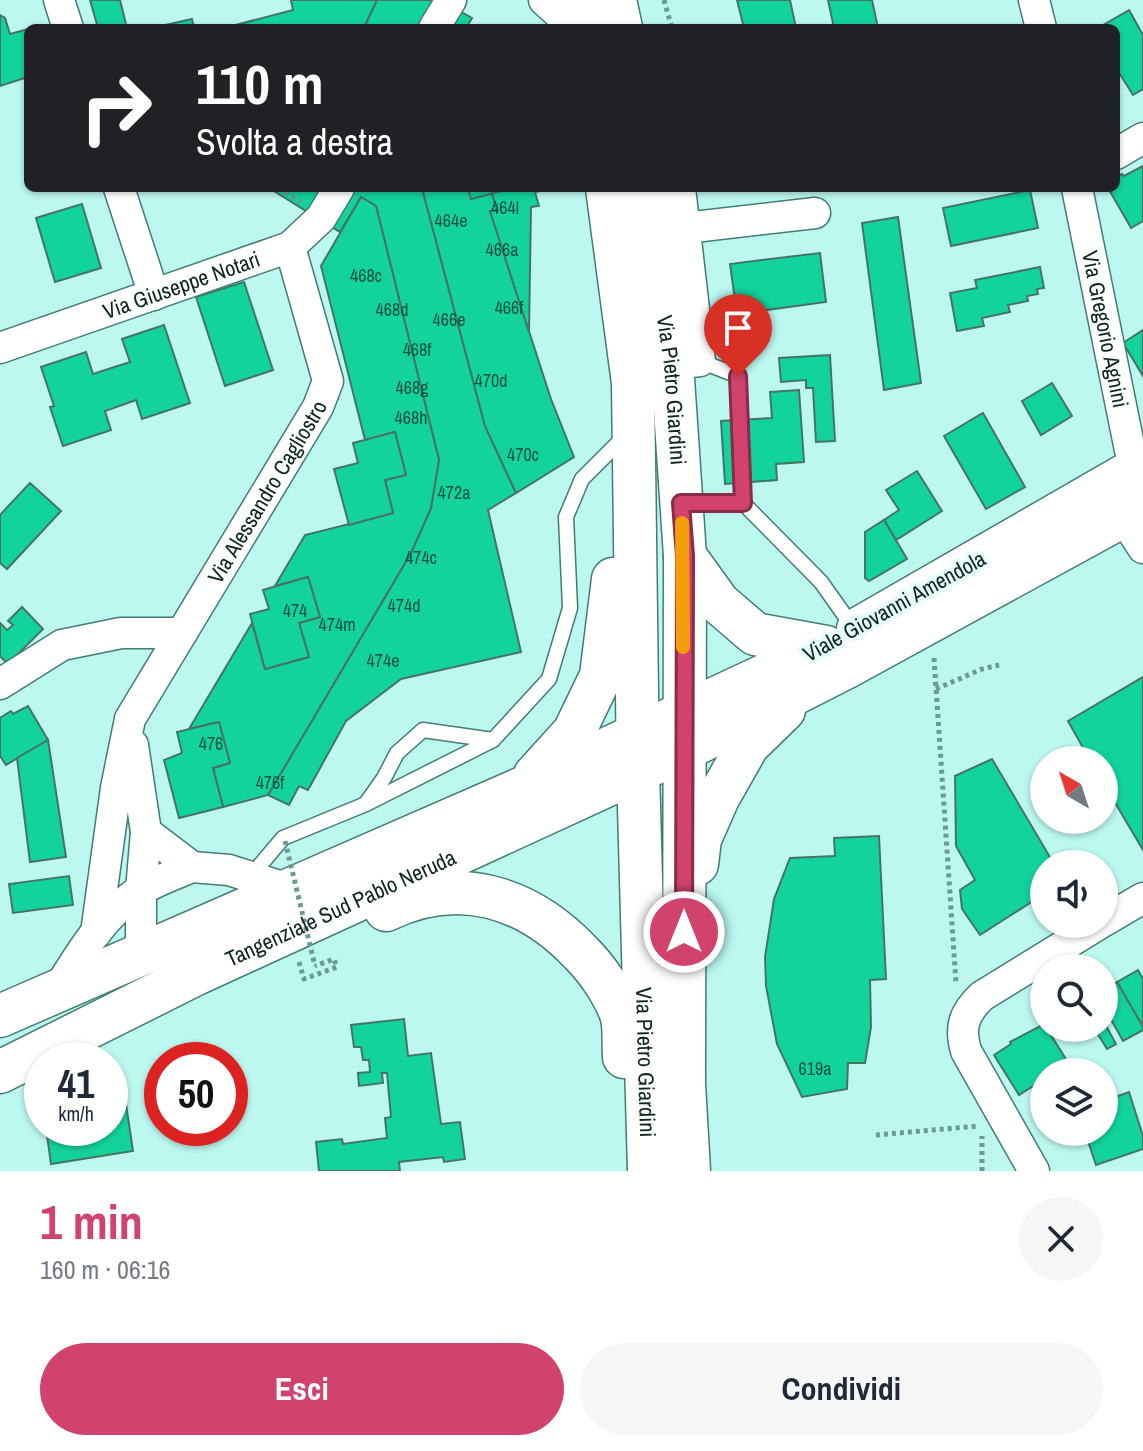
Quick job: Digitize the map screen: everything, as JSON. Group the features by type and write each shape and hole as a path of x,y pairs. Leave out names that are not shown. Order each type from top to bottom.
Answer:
{"main road":[{"path":"573,0 577,24"},
{"path":"615,0 620,24"},
{"name":"Via Pietro Giardini","path":"608,192 633,383 638,753 649,1171"},
{"name":"Via Pietro Giardini","path":"646,192 686,363 681,503 685,556 684,1084 689,1171"},
{"path":"525,787 574,732 601,676 611,608 622,439 633,383"},
{"name":"Viale Giovanni Amendola","path":"832,653 1137,501"},
{"name":"Viale Giovanni Amendola","path":"683,732 832,653 1137,501"},
{"path":"684,1084 696,999 691,913 700,839 718,798 748,745 832,653 755,634 719,603 685,556"},
{"name":"Tangenziale Sud Pablo Neruda","path":"0,1072 683,732"},
{"name":"Tangenziale Sud Pablo Neruda","path":"0,1016 525,787 638,753"},
{"path":"196,974 217,985 245,980 306,960 407,900 433,894 486,895 514,904 544,920 570,942 596,969 622,1015 630,1171"},
{"path":"0,1052 109,999 126,987 141,955"}],"street":[{"path":"59,0 67,24"},
{"path":"436,24 451,0"},
{"path":"544,0 573,24"},
{"path":"1034,0 1040,24"},
{"path":"1120,152 1143,138"},
{"path":"120,192 154,295"},
{"name":"Via Giuseppe Notari","path":"0,348 290,247 321,218 337,192"},
{"path":"680,192 685,228 686,363"},
{"name":"Via Gregorio Agnini","path":"1078,192 1137,501"},
{"path":"685,228 815,213"},
{"name":"Via Alessandro Cagliostro","path":"96,933 116,788 130,719 318,407 328,381 290,247"},
{"path":"0,684 62,645 121,633 182,633"},
{"path":"130,719 146,832 141,890 141,955"},
{"path":"146,832 192,867 209,867 251,876 292,890"},
{"name":"Via Alessandro Cagliostro","path":"57,991 114,912 141,890 192,867"},
{"path":"1118,913 1143,898"},
{"path":"1034,1171 966,1051 962,1023 970,1008 982,996 1076,938"}],"lane":[{"path":"686,363 738,376 743,503 821,582 832,653"},
{"path":"251,876 283,838 366,804 493,740 549,679 570,608 566,517 582,479 622,439"},
{"path":"681,503 743,503"},
{"path":"366,804 397,753 423,730 493,740"}],"path":[{"path":"664,0 671,24"},
{"path":"933,649 956,985"},
{"path":"936,689 999,665"},
{"path":"285,841 306,960 304,979 337,967 334,959 306,960"},
{"path":"975,1111 983,1125 982,1171"},
{"path":"876,1135 983,1125"}],"building":[{"path":"90,0 120,0 126,24 97,24"},
{"path":"291,0 377,0 366,24 239,24 293,10"},
{"path":"377,0 440,0 472,18 468,24 366,24"},
{"path":"737,0 790,0 795,24 743,24"},
{"path":"828,0 872,0 877,24 833,24"},
{"path":"1129,10 1143,35 1143,89 1133,95 1120,74 1120,24 1105,24"},
{"path":"0,15 5,18 10,34 24,30 24,78 0,86"},
{"path":"192,19 193,24 170,24"},
{"path":"1143,166 1143,221 1131,228 1110,192 1120,192 1120,175"},
{"path":"275,192 423,192 485,426 516,493 488,510 521,652 401,679 346,721 308,790 299,786 289,805 268,795 411,553 431,508 439,460 376,206 361,197 340,232"},
{"path":"423,192 469,192 471,199 492,193 497,210 490,211 551,399 574,457 516,493 485,426"},
{"path":"469,192 498,192 471,199"},
{"path":"535,192 539,206 531,207 529,332 490,211 497,210 492,193"},
{"path":"1030,192 1038,228 951,246 943,208"},
{"path":"361,197 376,206 439,460 431,508 411,553 268,795 223,807 213,768 230,763 219,722 189,729 252,623 265,669 309,657 299,623 320,617 308,577 275,586 305,535 393,513 385,480 406,475 395,432 365,440 321,266"},
{"path":"82,204 101,268 55,282 36,218"},
{"path":"898,217 921,383 884,390 862,223"},
{"path":"820,253 826,302 737,314 730,264"},
{"path":"1040,267 1044,288 1037,289 1038,294 1027,296 1028,301 1008,305 1010,312 982,318 984,326 957,331 950,293 977,288 975,280"},
{"path":"244,282 273,370 225,386 196,297"},
{"path":"164,325 190,403 142,419 136,400 105,411 111,430 63,446 41,367 86,352 93,374 130,362 122,339"},
{"path":"1143,330 1143,376 1123,343"},
{"path":"830,355 835,441 816,442 813,388 806,388 806,380 781,382 779,358"},
{"path":"1052,383 1072,416 1041,435 1022,401"},
{"path":"799,390 804,462 776,464 777,480 725,484 721,421 772,418 770,392"},
{"path":"983,413 1025,487 986,509 944,436"},
{"path":"395,432 406,475 385,480 393,513 349,525 334,469 358,463 353,443"},
{"path":"917,471 942,511 896,540 884,520 899,510 886,490"},
{"path":"30,483 61,511 7,569 0,563 0,515"},
{"path":"884,520 907,559 869,581 865,578 865,532"},
{"path":"308,577 320,617 299,623 309,657 265,669 250,614 269,609 263,590"},
{"path":"22,607 43,629 8,664 0,656 0,623 7,630 13,625 8,621"},
{"path":"1143,677 1143,850 1118,808 1118,746 1082,746 1068,721"},
{"path":"28,706 48,740 6,765 0,756 0,718"},
{"path":"219,722 230,763 213,768 223,807 179,818 164,760 182,753 177,732"},
{"path":"48,740 66,857 30,862 17,758"},
{"path":"992,759 1030,823 1030,834 1036,834 1046,850 1030,850 1030,903 980,935 962,909 960,890 975,880 956,846 955,776"},
{"path":"879,836 886,979 870,980 871,1027 865,1063 848,1063 847,1089 802,1097 777,1044 766,986 765,957 774,899 790,858 835,856 834,838"},
{"path":"69,876 73,905 13,913 9,884"},
{"path":"1138,970 1143,979 1143,1027 1118,984"},
{"path":"1118,984 1143,1027 1143,1030 1123,1041 1118,1032"},
{"path":"404,1019 408,1056 431,1053 441,1124 460,1122 465,1159 444,1162 443,1157 399,1162 400,1171 319,1171 316,1142 342,1139 343,1144 387,1138 385,1118 391,1117 387,1073 382,1073 383,1083 359,1086 358,1073 370,1072 369,1060 363,1060 361,1047 354,1047 351,1025"},
{"path":"1030,1031 1030,1042 1055,1042 1065,1058 1030,1058 1030,1088 1019,1095 994,1055"},
{"path":"1103,1042 1115,1042 1116,1044 1107,1049"},
{"path":"1129,1092 1143,1136 1143,1149 1096,1165 1090,1146 1118,1146 1118,1096"},
{"path":"128,1117 133,1151 51,1164 48,1146 128,1146"}],"slow traffic":[{"path":"682,523 685,556 683,647"}],"route":[{"path":"684,932 682,715 685,556 681,503 743,503 738,376"}]}
